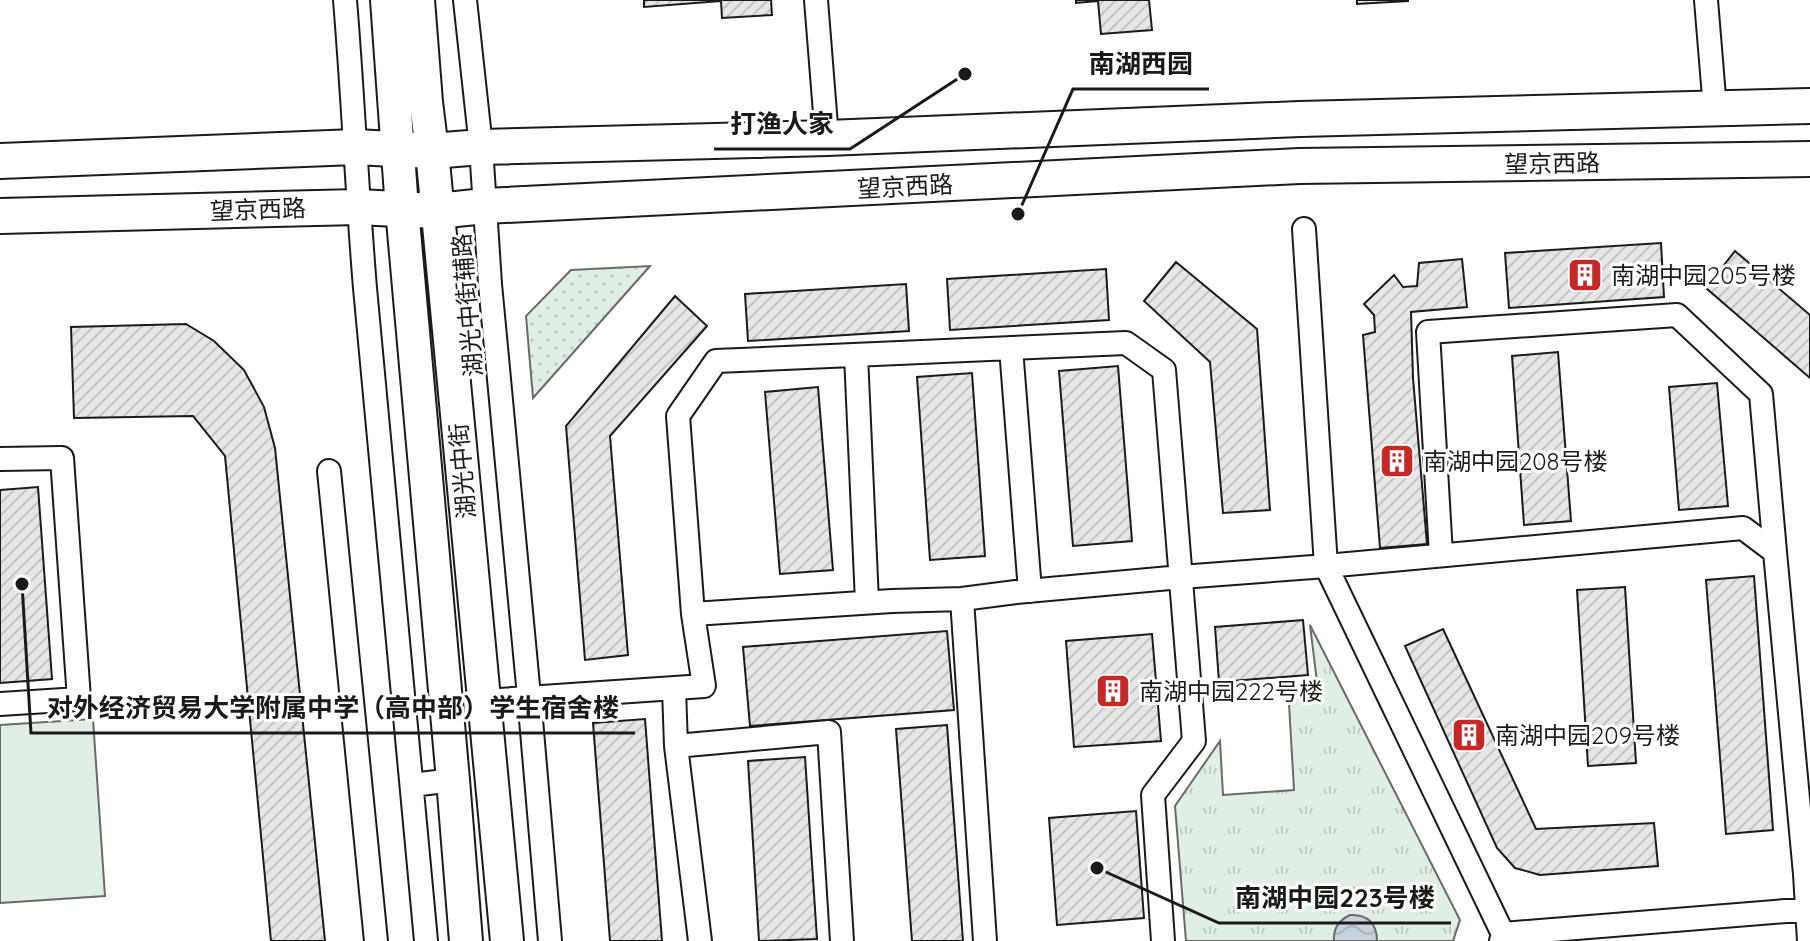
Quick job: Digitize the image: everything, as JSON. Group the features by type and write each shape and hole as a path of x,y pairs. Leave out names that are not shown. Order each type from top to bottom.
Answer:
{"main road":[{"name":"湖光中街","path":"387,0 397,150 466,941"},
{"name":"湖光中街","path":"418,0 507,941"},
{"name":"望京西路","path":"0,161 355,147 432,151 1300,119 1810,106"},
{"name":"望京西路","path":"0,216 358,207 437,211 485,206 1299,166 1810,159"}],"street":[{"path":"345,0 358,207 426,941"},
{"name":"湖光中街辅路","path":"465,0 481,147 491,300 550,941"},
{"path":"816,0 827,138"},
{"path":"1706,0 1715,109"},
{"path":"1304,229 1326,566 1502,938 1809,909"},
{"path":"1441,555 1428,332 1677,315 1761,394 1809,909 1809,941"},
{"path":"484,701 704,686 693,614 678,416 716,361 1126,343 1164,370 1194,741 1153,795 1163,941"},
{"path":"1011,348 1030,591"},
{"path":"856,355 867,602"},
{"path":"0,459 62,458 79,699 0,704"},
{"path":"329,471 376,941"},
{"path":"693,614 962,599 1743,528 1775,552"},
{"path":"962,599 985,941"},
{"path":"674,689 676,746 700,941"},
{"path":"676,746 829,732 842,941"},
{"path":"412,785 453,780"}],"green space":[{"path":"650,266 533,398 526,316 571,270"},
{"path":"1310,625 1460,920 1453,941 1186,941 1175,806 1220,741 1223,795 1294,790 1288,686 1317,682"},
{"path":"93,719 105,896 0,903 0,725"}],"water":[{"path":"1350,915 1362,916 1370,921 1377,941 1334,941 1338,925"}],"building":[{"path":"644,0 771,0 772,15 722,18 721,1 644,7"},
{"path":"1076,0 1149,0 1152,30 1101,34 1098,1 1076,3"},
{"path":"1357,0 1408,0 1408,1 1357,4"},
{"name":"南湖中园205号楼","path":"1661,243 1664,297 1509,308 1505,253"},
{"path":"1735,251 1810,315 1810,378 1706,288"},
{"name":"南湖中园208号楼","path":"1462,259 1467,307 1411,312 1413,378 1427,544 1380,548 1363,335 1375,332 1374,315 1364,304 1394,275 1403,287 1417,286 1419,263"},
{"path":"1176,262 1257,329 1270,510 1223,513 1210,362 1144,301"},
{"path":"1106,269 1109,320 950,330 947,279"},
{"path":"906,284 909,331 748,341 745,294"},
{"path":"675,296 707,326 610,436 628,655 585,660 566,426"},
{"path":"186,324 214,341 244,370 264,407 275,448 325,941 271,941 225,456 193,416 74,418 71,327"},
{"path":"1558,352 1571,521 1524,525 1512,356"},
{"path":"1118,366 1132,541 1073,546 1059,371"},
{"path":"972,373 985,556 930,560 917,377"},
{"path":"1717,383 1728,506 1679,510 1669,387"},
{"path":"818,387 833,570 780,574 765,392"},
{"path":"38,487 52,679 0,683 0,490"},
{"path":"1754,576 1773,830 1726,834 1706,580"},
{"path":"1625,587 1636,763 1588,766 1577,590"},
{"path":"1303,620 1308,675 1219,682 1215,627"},
{"name":"南湖中园209号楼","path":"1443,629 1536,829 1654,823 1658,866 1540,875 1515,868 1497,848 1405,646"},
{"path":"947,631 954,710 750,726 743,647"},
{"name":"南湖中园222号楼","path":"1152,634 1161,741 1074,747 1066,641"},
{"path":"645,719 662,941 610,941 593,723"},
{"path":"947,725 963,941 912,941 896,729"},
{"path":"805,757 817,939 759,941 748,761"},
{"path":"1136,811 1144,918 1057,925 1049,818"}],"place":[{"name":"打渔人家","path":"965,74"},
{"name":"南湖西园","path":"1018,214"},
{"name":"南湖中园205号楼","path":"1585,275"},
{"name":"南湖中园208号楼","path":"1397,461"},
{"name":"对外经济贸易大学附属中学（高中部）学生宿舍楼","path":"22,584"},
{"name":"南湖中园222号楼","path":"1113,691"},
{"name":"南湖中园209号楼","path":"1469,735"},
{"name":"南湖中园223号楼","path":"1097,868"}]}
